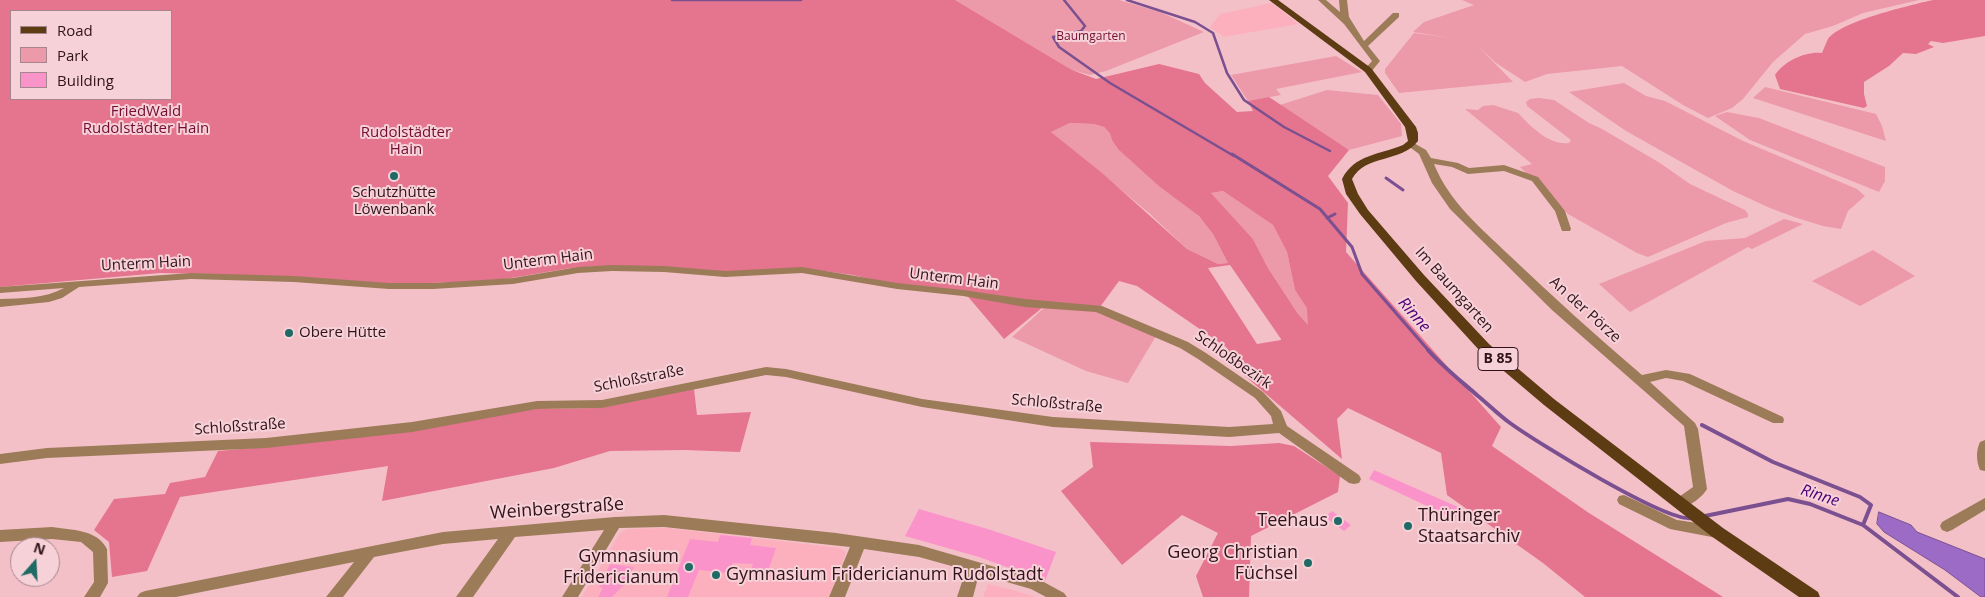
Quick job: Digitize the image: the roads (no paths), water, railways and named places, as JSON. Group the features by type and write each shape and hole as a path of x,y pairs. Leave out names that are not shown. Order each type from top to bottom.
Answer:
{"main road":[{"path":"1274,0 1368,70 1411,128 1414,139 1412,145"},
{"name":"Im Baumgarten","path":"1412,145 1404,150 1366,160 1352,169 1347,179 1352,194 1364,212 1420,278 1484,347 1550,402 1684,506"},
{"name":"B 85","path":"1684,506 1812,597"}],"street":[{"path":"1322,0 1347,23 1376,61 1368,70"},
{"path":"1343,0 1342,7 1347,23"},
{"path":"1364,45 1396,15"},
{"name":"An der Pörze","path":"1412,145 1423,152 1437,183 1454,207 1556,307 1685,418 1692,430 1700,490 1684,506"},
{"path":"1428,160 1455,165 1468,171 1504,168 1535,179 1560,211 1566,229"},
{"name":"Unterm Hain","path":"0,290 191,276 294,279 389,286 440,286 512,281 578,270 612,268 725,274 802,270 897,286 963,293 1025,303 1098,308"},
{"path":"0,303 51,299 68,291 77,284"},
{"name":"Schloßbezirk","path":"1098,308 1184,345 1202,356 1259,395 1277,414 1281,428 1354,479"},
{"name":"Schloßstraße","path":"0,459 48,453 266,443 412,427 537,405 602,404 745,374 766,372 786,373 922,403 1053,422 1229,432 1281,428"},
{"path":"1639,380 1666,374 1686,377 1778,420"},
{"path":"1984,463 1985,445"},
{"path":"1624,500 1675,525 1712,527"},
{"path":"1947,526 1985,503"},
{"name":"Weinbergstraße","path":"145,597 442,538 615,523 664,521 919,551 1035,584 1059,597"},
{"path":"570,597 615,523"},
{"path":"464,597 512,531"},
{"path":"0,536 52,533 84,537 100,549 101,584 92,597"},
{"path":"837,597 859,543"},
{"path":"334,597 370,552"},
{"path":"965,597 974,568"}],"waterway":[{"path":"672,0 801,0"},
{"name":"Rinne","path":"1064,0 1085,26 1081,31 1053,37 1059,47 1110,83 1234,156"},
{"name":"Rinne","path":"1127,0 1195,22 1213,33 1227,73 1244,100 1284,127 1330,151"},
{"name":"Rinne","path":"1232,154 1320,209 1327,218"},
{"name":"Rinne","path":"1386,178 1403,190"},
{"path":"1327,218 1335,214"},
{"name":"Rinne","path":"1327,218 1352,247 1362,274 1429,351"},
{"name":"Rinne","path":"1429,351 1498,413 1524,433 1630,495 1677,516 1691,518"},
{"name":"Rinne","path":"1702,425 1773,462 1860,497 1871,505 1863,525"},
{"name":"Rinne","path":"1705,516 1788,499 1810,504 1863,525"},
{"name":"Rinne","path":"1863,525 1958,597"}],"place":[{"name":"Schutzhütte Löwenbank","path":"394,176"},
{"name":"Obere Hütte","path":"289,333"},
{"name":"Teehaus","path":"1338,521"},
{"name":"Thüringer Staatsarchiv","path":"1408,526"},
{"name":"Georg Christian Füchsel","path":"1308,563"},
{"name":"Gymnasium Fridericianum","path":"689,567"},
{"name":"Gymnasium Fridericianum Rudolstadt","path":"716,575"}],"park label":[{"name":"Baumgarten","path":"1091,37"},
{"name":"FriedWald Rudolstädter Hain","path":"146,120"},
{"name":"Rudolstädter Hain","path":"406,142"}]}
